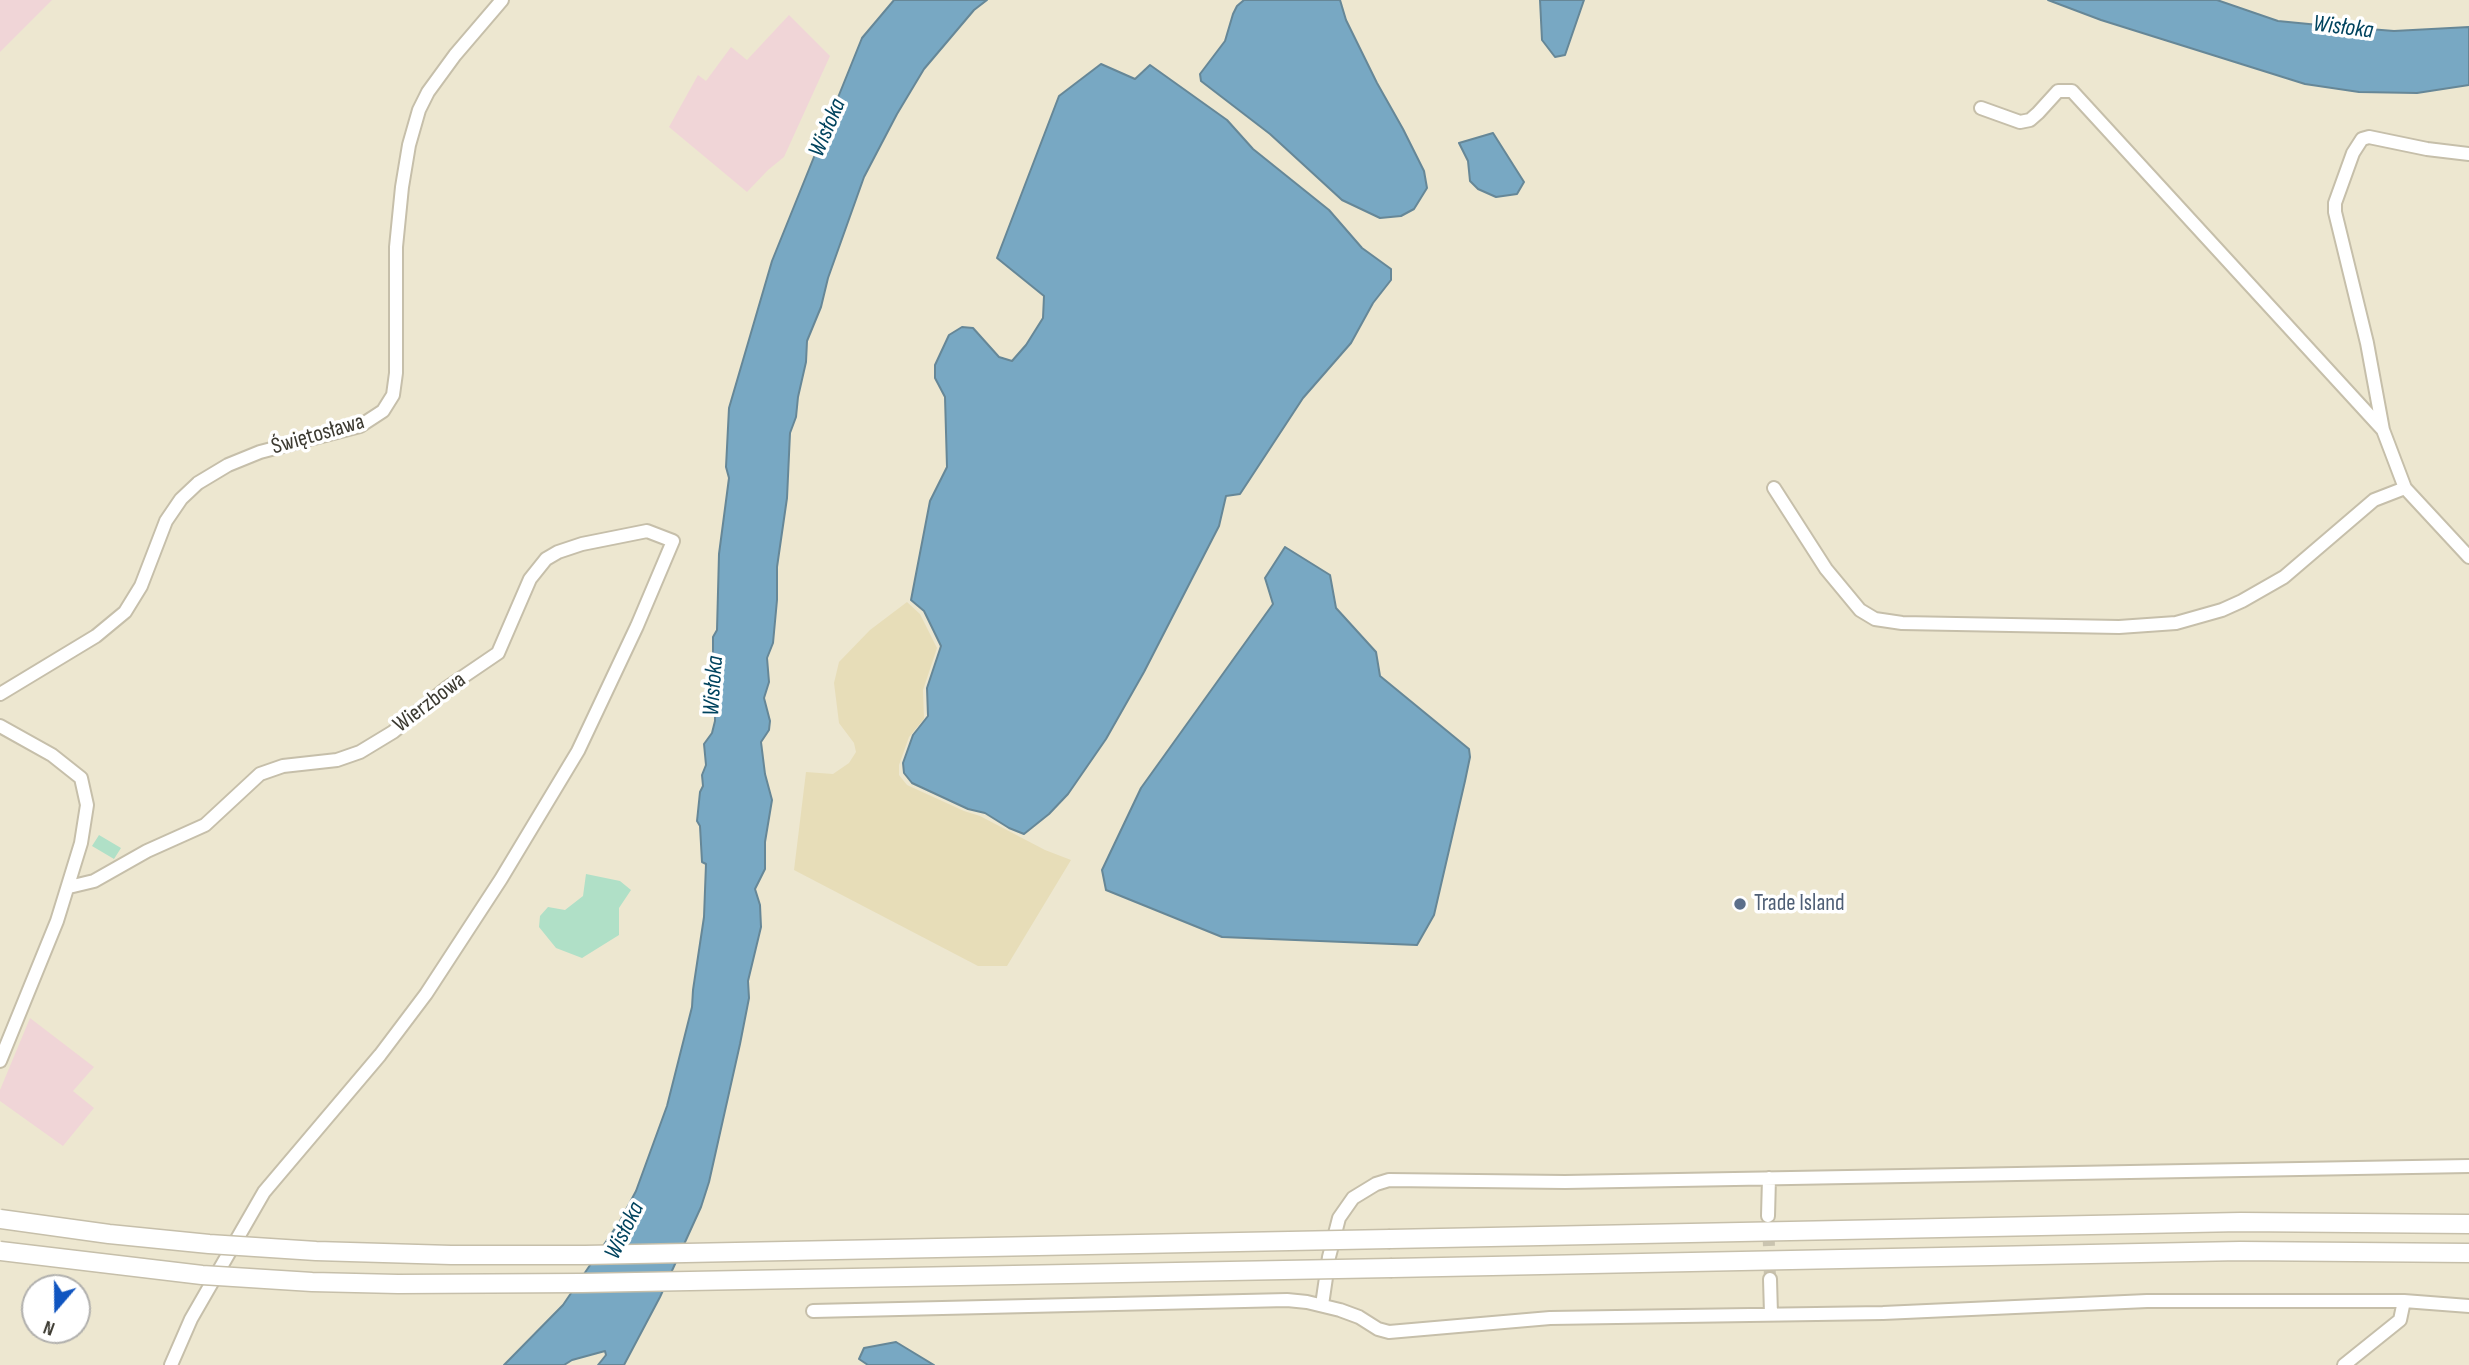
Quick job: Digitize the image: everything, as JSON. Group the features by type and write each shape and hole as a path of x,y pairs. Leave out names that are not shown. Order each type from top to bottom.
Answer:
{"highway":[{"path":"0,1219 99,1233 209,1244 438,1255 586,1255 2241,1222 2469,1224"},
{"path":"0,1251 202,1275 398,1284 596,1283 2240,1251 2469,1253"}],"street":[{"name":"Świętosława","path":"0,694 96,636 125,612 141,586 166,521 174,508 198,483 251,455 360,426 383,411 393,395 396,373 398,224 405,166 413,129 428,92 502,0"},
{"path":"1981,108 2020,122 2030,120 2058,91 2072,91 2383,430"},
{"path":"2469,154 2427,149 2369,137 2362,139 2353,153 2335,203 2367,343 2383,430 2405,488 2469,557"},
{"path":"1774,488 1826,569 1860,610 1875,620 1902,623 2119,627 2176,623 2222,610 2242,601 2284,577 2374,500 2405,488"},
{"name":"Wierzbowa","path":"69,887 94,881 147,851 205,825 260,774 283,766 337,760 360,752 393,732 448,687 498,653 530,579 546,559 558,552 582,544 647,531 673,541 637,626 578,751 501,880 426,994 380,1055 258,1201 191,1319 171,1365"},
{"path":"0,726 52,755 81,778 85,790 86,817 69,887 0,1061"},
{"path":"1322,1305 1329,1257 1339,1218 1353,1198 1376,1184 1389,1180 1539,1182 2469,1166"},
{"path":"1768,1216 1769,1178"},
{"path":"1770,1279 1771,1314"},
{"path":"813,1311 1287,1300 1340,1310 1389,1332 1550,1318 1883,1312 2147,1301 2404,1301 2469,1306"},
{"path":"2344,1365 2400,1320 2404,1301"}],"shaded area":[{"path":"0,0 52,0 0,52"},
{"path":"789,15 830,56 784,157 747,192 669,127 698,75 706,81 731,47 747,60"},
{"path":"30,1018 94,1067 73,1091 94,1108 63,1146 0,1101 0,1090"}],"green space":[{"path":"99,835 121,848 114,859 92,846"},
{"path":"586,874 620,881 631,890 619,908 619,935 582,958 556,948 539,927 540,916 548,907 565,910 583,896"}],"sand":[{"path":"907,602 920,614 937,648 923,690 924,719 909,737 899,765 899,775 907,785 980,816 1045,850 1071,860 1007,966 978,966 794,870 806,772 833,774 849,763 856,752 854,743 839,723 834,683 839,662 870,630"}],"water":[{"name":"Wisłoka","path":"894,0 987,0 974,10 924,69 897,114 864,177 807,341 796,417 790,433 787,498 777,567 773,643 767,658 769,682 764,698 770,721 769,730 761,742 772,800 765,842 765,869 755,889 760,905 761,927 748,981 749,998 740,1044 709,1182 701,1207 660,1297 624,1365 598,1365 606,1355 605,1351 572,1360 564,1365 504,1365 563,1305 620,1221 636,1191 667,1106 692,1007 704,917 706,864 702,862 700,826 697,821 703,786 702,775 706,765 704,744 712,733 715,721 715,689 710,666 713,659 713,637 717,630 719,554 729,478 726,467 729,408 772,261 862,38"},
{"path":"1244,0 1340,0 1346,20 1424,171 1427,188 1414,209 1401,216 1380,218 1342,200 1270,134 1201,81 1200,74 1225,41 1233,14"},
{"path":"1540,0 1584,0 1565,55 1555,57 1542,40"},
{"name":"Wisłoka","path":"2048,0 2217,0 2278,21 2394,31 2469,27 2469,85 2417,93 2359,92 2305,84 2101,20"},
{"path":"1101,64 1135,79 1150,65 1227,120 1253,149 1329,210 1362,248 1391,269 1391,280 1373,303 1351,343 1303,398 1240,494 1226,496 1219,526 1144,672 1106,739 1068,794 1024,834 985,813 968,809 912,783 904,773 903,763 913,735 928,716 927,688 941,646 924,611 911,600 930,501 947,467 945,397 935,378 935,365 949,335 962,327 973,328 999,357 1012,361 1043,318 1044,296 997,258 1059,96"},
{"path":"1493,133 1524,182 1517,194 1496,197 1478,189 1470,181 1468,161 1459,143"},
{"path":"1285,547 1330,575 1336,608 1376,652 1380,676 1469,749 1465,781 1434,915 1417,945 1222,937 1106,890 1102,870 1141,788 1273,604 1265,578"},
{"path":"896,1342 934,1365 868,1365 859,1359 864,1348"}],"tunnel":[{"path":"1768,1216 1770,1279"}],"place":[{"name":"Trade Island","path":"1740,904"}]}
